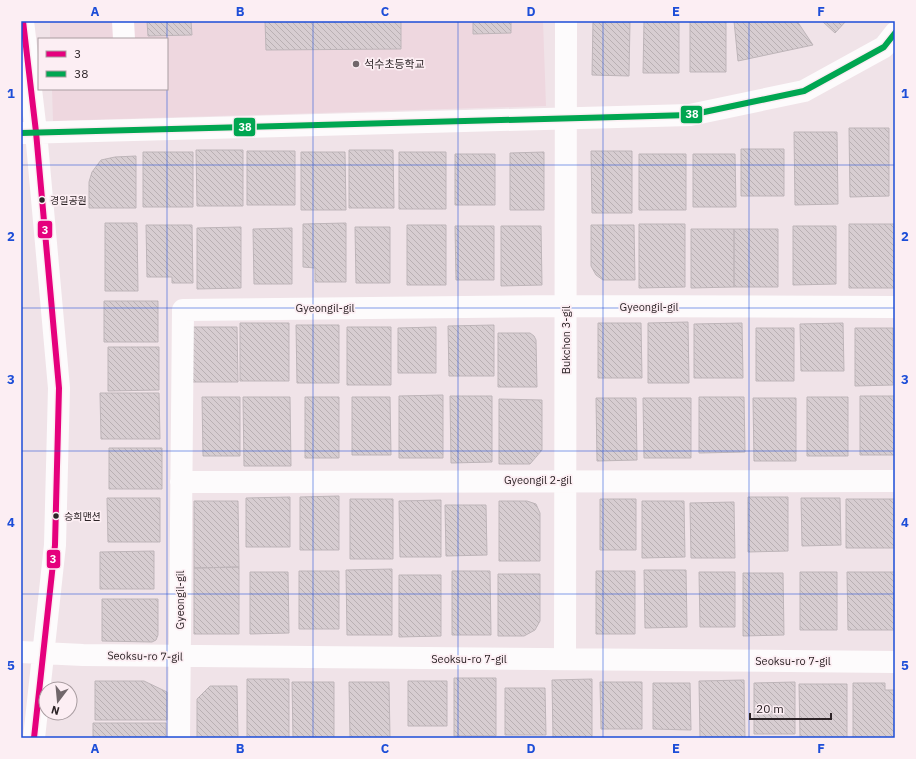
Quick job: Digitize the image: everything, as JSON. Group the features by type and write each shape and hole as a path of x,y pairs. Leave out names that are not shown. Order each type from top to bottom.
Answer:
{"street":[{"path":"23,21 28,132 59,388 55,545 34,738"},
{"path":"123,21 124,38"},
{"name":"Bukchon 3-gil","path":"565,660 566,21"},
{"path":"28,132 690,115 804,91 884,47 895,34"},
{"name":"Gyeongil-gil","path":"179,738 183,310 566,306 895,307"},
{"name":"Gyeongil 2-gil","path":"181,482 566,480 895,481"},
{"name":"Seoksu-ro 7-gil","path":"21,652 43,654 179,656 895,662"}],"shaded area":[{"name":"석수초등학교","path":"50,21 543,21 546,106 53,121 52,90 168,90 168,38 50,38"}],"building":[{"path":"147,21 191,21 192,35 148,36"},
{"path":"265,21 401,21 401,49 266,50"},
{"path":"473,21 511,21 511,33 473,34"},
{"path":"593,21 630,21 629,76 592,75"},
{"path":"644,21 679,21 679,73 643,73"},
{"path":"690,21 726,21 726,72 690,72"},
{"path":"734,21 797,21 813,45 738,61"},
{"path":"822,21 846,21 835,33"},
{"path":"849,128 889,128 889,196 850,197"},
{"path":"794,132 837,132 838,204 795,205"},
{"path":"741,149 784,149 784,196 741,196"},
{"path":"196,150 243,150 243,206 197,206"},
{"path":"349,150 393,150 394,208 349,208"},
{"path":"247,151 295,151 295,205 247,205"},
{"path":"591,151 632,151 632,213 592,213"},
{"path":"143,152 193,152 193,207 143,207"},
{"path":"301,152 345,152 346,210 301,210"},
{"path":"399,152 446,152 446,209 399,209"},
{"path":"544,152 544,210 510,210 510,153"},
{"path":"455,154 495,154 495,205 455,205"},
{"path":"639,154 686,154 686,210 639,210"},
{"path":"693,154 735,154 736,207 693,207"},
{"path":"136,156 136,208 89,208 89,182 92,172 101,160 115,157"},
{"path":"105,223 137,223 138,291 105,291"},
{"path":"346,223 346,282 315,282 315,268 303,267 303,224"},
{"path":"639,224 685,224 685,287 639,288"},
{"path":"849,224 895,224 895,288 849,288"},
{"path":"146,225 192,225 193,283 172,283 172,277 147,277"},
{"path":"407,225 446,225 446,285 407,285"},
{"path":"591,225 634,225 635,280 603,280 596,275 591,266"},
{"path":"455,226 494,226 494,280 456,280"},
{"path":"501,226 541,226 542,285 501,286"},
{"path":"793,226 836,226 836,284 793,285"},
{"path":"241,227 241,288 197,289 197,228"},
{"path":"355,227 390,227 390,283 356,283"},
{"path":"292,228 292,284 254,284 253,229"},
{"path":"691,229 734,229 734,287 691,288"},
{"path":"734,229 778,229 778,287 734,287"},
{"path":"104,301 158,301 158,342 104,342"},
{"path":"688,322 689,383 648,383 648,323"},
{"path":"240,323 289,323 289,381 240,381"},
{"path":"598,323 641,323 642,378 598,378"},
{"path":"742,323 743,378 694,378 694,324"},
{"path":"843,323 844,371 801,371 800,324"},
{"path":"296,325 339,325 339,383 297,383"},
{"path":"494,325 494,376 449,376 448,326"},
{"path":"187,327 237,327 238,382 187,382"},
{"path":"347,327 391,327 391,385 347,385"},
{"path":"436,327 436,373 398,373 398,328"},
{"path":"756,328 794,328 794,381 756,381"},
{"path":"855,328 893,328 893,385 855,386"},
{"path":"498,333 530,333 534,336 536,340 537,387 498,387"},
{"path":"108,347 159,347 159,390 108,391"},
{"path":"100,393 159,393 160,439 101,439"},
{"path":"443,395 443,458 399,458 399,396"},
{"path":"450,396 492,396 492,462 451,463"},
{"path":"860,396 895,396 895,455 860,455"},
{"path":"202,397 240,397 240,456 203,456"},
{"path":"243,397 290,397 291,466 244,466"},
{"path":"305,397 339,397 339,458 305,458"},
{"path":"352,397 390,397 391,455 352,455"},
{"path":"699,397 744,397 745,452 699,453"},
{"path":"807,397 848,397 848,456 807,456"},
{"path":"596,398 636,398 637,460 597,461"},
{"path":"643,398 691,398 691,458 644,458"},
{"path":"753,398 796,398 796,461 754,461"},
{"path":"499,399 542,400 542,450 530,464 499,464"},
{"path":"109,448 162,448 162,489 109,489"},
{"path":"339,496 339,550 300,550 300,497"},
{"path":"290,497 290,547 246,547 246,498"},
{"path":"748,497 788,497 788,551 748,552"},
{"path":"107,498 160,498 160,542 108,542"},
{"path":"801,498 840,498 841,545 802,546"},
{"path":"350,499 393,499 393,559 350,559"},
{"path":"600,499 636,499 636,550 600,550"},
{"path":"846,499 895,499 895,548 846,548"},
{"path":"441,500 441,557 400,557 399,501"},
{"path":"194,501 238,501 239,567 194,568"},
{"path":"499,501 527,501 536,504 540,513 540,561 499,561"},
{"path":"642,501 684,501 685,557 642,558"},
{"path":"734,502 735,558 691,558 690,503"},
{"path":"445,505 486,505 487,555 446,556"},
{"path":"154,551 154,589 100,589 100,552"},
{"path":"239,567 239,634 194,634 194,568"},
{"path":"392,569 392,635 347,635 346,570"},
{"path":"644,570 686,570 687,627 645,628"},
{"path":"299,571 339,571 339,629 299,629"},
{"path":"452,571 490,571 491,635 452,635"},
{"path":"596,571 635,571 635,634 596,634"},
{"path":"250,572 288,572 289,633 250,634"},
{"path":"699,572 735,572 735,627 700,627"},
{"path":"800,572 837,572 837,630 800,630"},
{"path":"847,572 895,572 895,630 848,630"},
{"path":"743,573 783,573 784,635 743,636"},
{"path":"498,574 540,574 540,621 535,630 524,636 498,636"},
{"path":"399,575 441,575 441,636 399,637"},
{"path":"102,599 158,599 158,635 156,640 152,642 102,641"},
{"path":"454,678 496,678 496,736 454,736"},
{"path":"247,679 289,679 289,738 247,738"},
{"path":"592,679 592,738 553,738 552,680"},
{"path":"744,680 745,738 700,738 699,681"},
{"path":"95,681 144,681 167,692 167,720 95,720"},
{"path":"408,681 447,681 447,726 408,726"},
{"path":"292,682 334,682 334,738 293,738"},
{"path":"349,682 389,682 390,738 350,738"},
{"path":"600,682 642,682 642,729 601,729"},
{"path":"795,682 795,734 754,734 754,683"},
{"path":"653,683 690,683 691,730 653,729"},
{"path":"853,683 885,683 885,690 895,690 895,738 853,738"},
{"path":"799,684 847,684 847,738 800,738"},
{"path":"210,686 237,686 238,738 197,738 197,699"},
{"path":"505,688 545,688 546,735 505,735"},
{"path":"93,723 166,723 166,738 93,738"}],"transit line":[{"name":"3","path":"23,21 36,132 59,388 55,545 34,738"},
{"name":"38","path":"21,133 690,115 804,91 884,47 895,33"}],"place":[{"name":"석수초등학교","path":"356,64"},
{"name":"경일공원","path":"42,200"},
{"name":"승희맨션","path":"56,516"}]}
